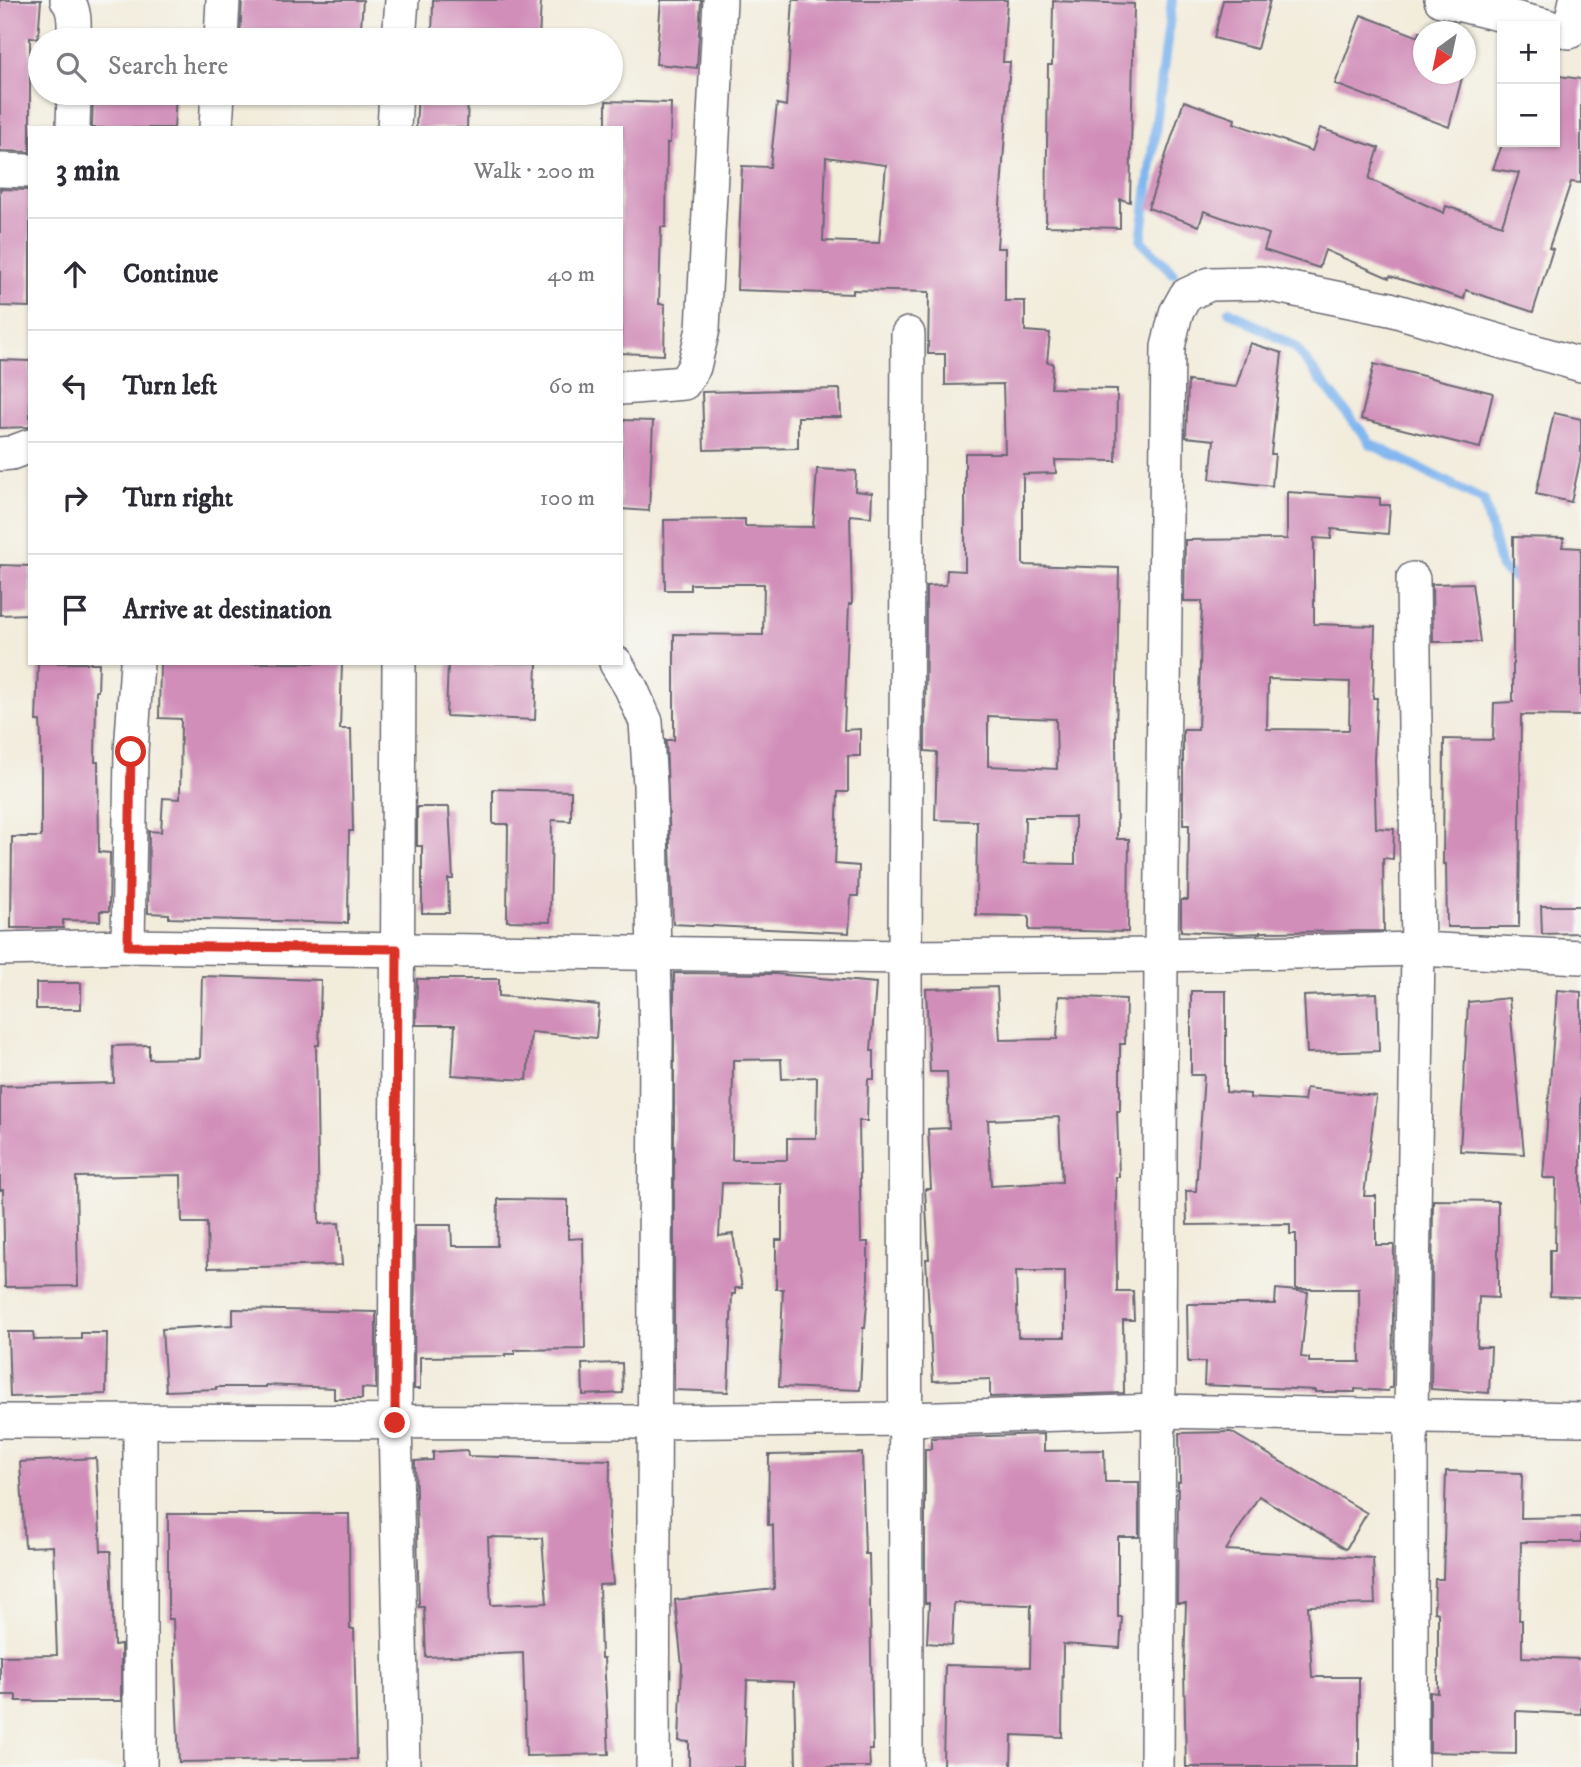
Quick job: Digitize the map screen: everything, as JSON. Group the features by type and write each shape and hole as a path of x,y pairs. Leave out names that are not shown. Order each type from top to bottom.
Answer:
{"street":[{"path":"67,0 71,4 74,28"},
{"path":"222,28 223,0"},
{"path":"400,28 402,0"},
{"path":"623,388 684,383 694,367 703,329 720,0"},
{"path":"1441,0 1566,24"},
{"path":"73,126 74,105"},
{"path":"216,126 217,105"},
{"path":"394,126 395,105"},
{"path":"0,170 28,171"},
{"path":"1157,1767 1161,955 1168,347 1176,313 1186,295 1210,284 1261,283 1390,309 1580,363"},
{"path":"906,1767 905,957 908,334"},
{"path":"0,454 28,447"},
{"path":"1411,1767 1411,1417 1418,949 1413,579"},
{"path":"128,946 131,752 137,665"},
{"path":"398,665 395,1423 403,1767"},
{"path":"617,665 646,722 650,785 656,1038 653,1767"},
{"path":"0,949 128,946 905,957 1418,949 1581,957"},
{"path":"0,1421 654,1422 907,1419 1158,1411 1581,1419"},
{"path":"140,1421 140,1767"}],"building":[{"path":"0,0 41,0 39,28 28,28 28,152 0,151"},
{"path":"242,0 363,0 361,28 241,28"},
{"path":"433,0 541,0 540,28 432,28"},
{"path":"661,0 701,0 697,68 656,64"},
{"path":"793,0 1007,0 1003,62 1010,62 997,248 1005,248 1005,301 1025,301 1025,331 1050,333 1047,362 1053,363 1051,388 1117,389 1116,461 1055,460 1056,473 1023,474 1023,565 1119,568 1117,839 1129,839 1128,932 1029,930 1029,916 976,915 977,821 935,820 937,752 925,751 926,586 946,585 947,570 965,571 965,453 1005,453 1003,384 945,385 945,354 928,354 929,292 853,290 853,294 737,290 742,166 770,167 777,104 786,106","holes":["826,157 886,165 879,243 823,241","988,716 1056,719 1057,769 988,766","1025,817 1075,817 1075,864 1024,863"]},
{"path":"1223,0 1270,0 1257,49 1214,38"},
{"path":"1053,1 1134,4 1130,202 1120,199 1120,228 1046,226 1048,65 1052,65"},
{"path":"1361,15 1413,35 1413,84 1460,84 1449,127 1335,84"},
{"path":"1560,76 1581,79 1581,183 1571,182 1549,248 1553,249 1533,312 1466,290 1464,299 1390,276 1389,278 1325,250 1319,268 1264,250 1269,234 1204,211 1199,226 1148,208 1184,101 1235,119 1234,123 1312,151 1320,128 1379,148 1369,179 1444,213 1446,206 1502,225 1519,173 1493,169 1501,147 1560,147"},
{"path":"623,102 671,103 670,143 667,143 666,227 661,227 659,304 665,304 664,355 623,353 623,126 606,126 606,105 623,105"},
{"path":"93,105 175,105 174,126 92,126"},
{"path":"417,105 468,105 467,126 416,126"},
{"path":"0,189 28,190 28,307 0,306"},
{"path":"1250,343 1282,353 1271,454 1275,454 1272,486 1210,479 1214,440 1186,437 1188,381 1236,387"},
{"path":"0,360 28,361 28,427 0,428"},
{"path":"1374,364 1493,393 1480,448 1361,419"},
{"path":"840,389 841,417 798,417 798,448 704,450 702,392"},
{"path":"1554,413 1581,419 1581,457 1571,502 1536,494"},
{"path":"623,420 653,421 649,511 623,509"},
{"path":"817,469 856,471 855,491 872,493 871,517 850,515 852,604 849,604 844,730 860,729 860,756 848,756 848,792 838,792 835,864 859,866 858,896 851,896 849,933 673,924 666,740 674,740 674,634 763,635 764,584 690,584 690,590 665,590 664,520 745,519 745,526 813,527"},
{"path":"1287,492 1380,498 1380,505 1390,505 1388,534 1332,529 1331,539 1314,538 1314,624 1375,626 1373,698 1377,698 1374,760 1376,828 1394,829 1393,859 1383,858 1384,931 1240,934 1181,931 1181,900 1188,900 1189,825 1183,825 1183,730 1198,730 1202,601 1184,601 1185,540 1287,539","holes":["1268,679 1350,682 1349,730 1267,729"]},
{"path":"1513,537 1564,538 1562,547 1581,548 1581,716 1521,715 1519,927 1447,927 1446,864 1443,864 1444,739 1493,740 1494,703 1513,702"},
{"path":"0,565 28,566 28,614 0,615"},
{"path":"1472,583 1480,642 1433,642 1432,584"},
{"path":"38,665 99,665 95,762 98,762 99,852 110,853 109,911 100,911 100,921 63,920 63,928 11,928 12,837 41,837 41,740 40,721 36,721"},
{"path":"160,665 342,665 340,729 351,729 353,831 349,831 348,923 169,918 169,914 148,913 149,831 161,832 163,798 180,799 181,719 159,718"},
{"path":"448,665 537,665 535,720 446,716"},
{"path":"493,789 571,791 571,821 552,820 550,922 507,921 508,824 493,824"},
{"path":"417,807 449,807 453,879 448,879 449,913 422,913 422,846 417,846"},
{"path":"1541,906 1581,906 1581,933 1542,934"},
{"path":"674,973 775,974 876,983 871,1051 874,1051 874,1079 868,1079 867,1121 859,1121 861,1242 868,1242 868,1290 860,1390 779,1387 783,1289 776,1289 776,1240 782,1240 782,1184 722,1183 719,1236 733,1234 742,1288 735,1288 735,1294 732,1294 728,1392 674,1390","holes":["781,1059 782,1079 817,1077 816,1138 787,1138 787,1160 732,1160 733,1060"]},
{"path":"202,976 321,980 319,1045 316,1045 319,1224 339,1223 342,1265 208,1268 207,1223 182,1223 181,1175 76,1177 78,1286 5,1287 3,1190 0,1190 0,1086 114,1083 113,1046 149,1045 149,1059 200,1058"},
{"path":"417,979 499,979 499,996 599,1005 596,1038 531,1032 527,1080 452,1075 455,1025 416,1025"},
{"path":"36,983 81,983 81,1009 36,1009"},
{"path":"997,987 1000,1040 1057,1039 1059,996 1126,999 1125,1044 1120,1044 1120,1111 1117,1111 1117,1291 1133,1291 1134,1320 1123,1320 1124,1393 990,1397 990,1379 933,1381 926,1259 929,1259 925,1189 931,1189 928,1129 949,1128 947,1072 930,1072 926,989","holes":["1059,1117 1062,1182 991,1186 988,1120","1016,1271 1065,1271 1065,1337 1018,1337"]},
{"path":"1557,990 1581,992 1581,1297 1550,1296 1550,1250 1555,1250 1556,1178 1543,1178"},
{"path":"1191,991 1226,991 1226,1092 1250,1094 1250,1098 1304,1101 1306,1088 1376,1096 1364,1196 1376,1196 1376,1245 1394,1245 1392,1388 1388,1391 1355,1389 1355,1392 1315,1392 1204,1385 1205,1362 1188,1362 1187,1304 1275,1304 1276,1289 1308,1292 1301,1357 1309,1358 1309,1362 1360,1362 1359,1289 1296,1289 1296,1234 1290,1234 1290,1224 1187,1225 1186,1191 1196,1191 1204,1075 1191,1075"},
{"path":"1377,993 1379,1051 1307,1053 1304,996"},
{"path":"1509,998 1524,1154 1460,1151 1468,1002"},
{"path":"498,1199 568,1200 568,1239 583,1238 585,1349 515,1350 515,1354 505,1356 420,1357 420,1389 414,1389 415,1225 451,1225 452,1246 497,1246"},
{"path":"1433,1200 1498,1201 1498,1298 1479,1297 1477,1347 1491,1347 1489,1393 1431,1389"},
{"path":"233,1309 376,1312 376,1389 362,1388 362,1399 334,1399 334,1388 266,1385 166,1391 162,1329 233,1325"},
{"path":"8,1332 33,1332 34,1340 81,1339 81,1333 107,1333 106,1394 10,1397"},
{"path":"622,1363 623,1393 583,1395 582,1364"},
{"path":"1231,1432 1367,1513 1346,1549 1259,1496 1226,1550 1373,1558 1375,1604 1308,1606 1312,1677 1359,1677 1359,1767 1186,1767 1186,1603 1177,1603 1179,1433"},
{"path":"1044,1434 1044,1451 1104,1450 1105,1482 1139,1482 1139,1537 1118,1537 1118,1617 1122,1617 1120,1648 1063,1644 1062,1737 1012,1735 1011,1767 943,1767 945,1665 1030,1667 1031,1605 954,1603 952,1645 927,1643 929,1603 925,1603 925,1449 931,1449 931,1438"},
{"path":"467,1450 468,1456 610,1460 609,1535 613,1584 599,1585 601,1658 604,1658 609,1754 526,1756 523,1653 426,1657 424,1607 419,1607 415,1461 433,1460 433,1452","holes":["488,1537 542,1538 547,1603 491,1605"]},
{"path":"862,1453 865,1554 869,1554 873,1750 869,1750 870,1767 796,1767 794,1682 747,1680 744,1767 689,1767 689,1742 679,1741 682,1666 675,1600 774,1589 773,1525 768,1525 769,1455"},
{"path":"96,1458 101,1551 111,1551 114,1645 121,1644 121,1701 16,1701 16,1695 0,1695 0,1656 57,1655 53,1546 25,1547 20,1462"},
{"path":"1446,1471 1522,1473 1521,1518 1581,1517 1581,1542 1521,1542 1519,1620 1522,1620 1522,1657 1581,1659 1581,1714 1516,1711 1516,1754 1430,1752 1430,1692 1438,1693 1438,1613 1434,1612 1435,1579 1443,1579"},
{"path":"168,1514 349,1514 350,1629 354,1629 357,1759 179,1762 173,1619 168,1619"}],"waterway":[{"path":"1172,0 1141,241 1173,273"},
{"path":"1229,311 1295,347 1371,444 1484,501 1501,568 1523,584"}],"route":[{"path":"131,752 128,946 397,949 395,1423"}]}
